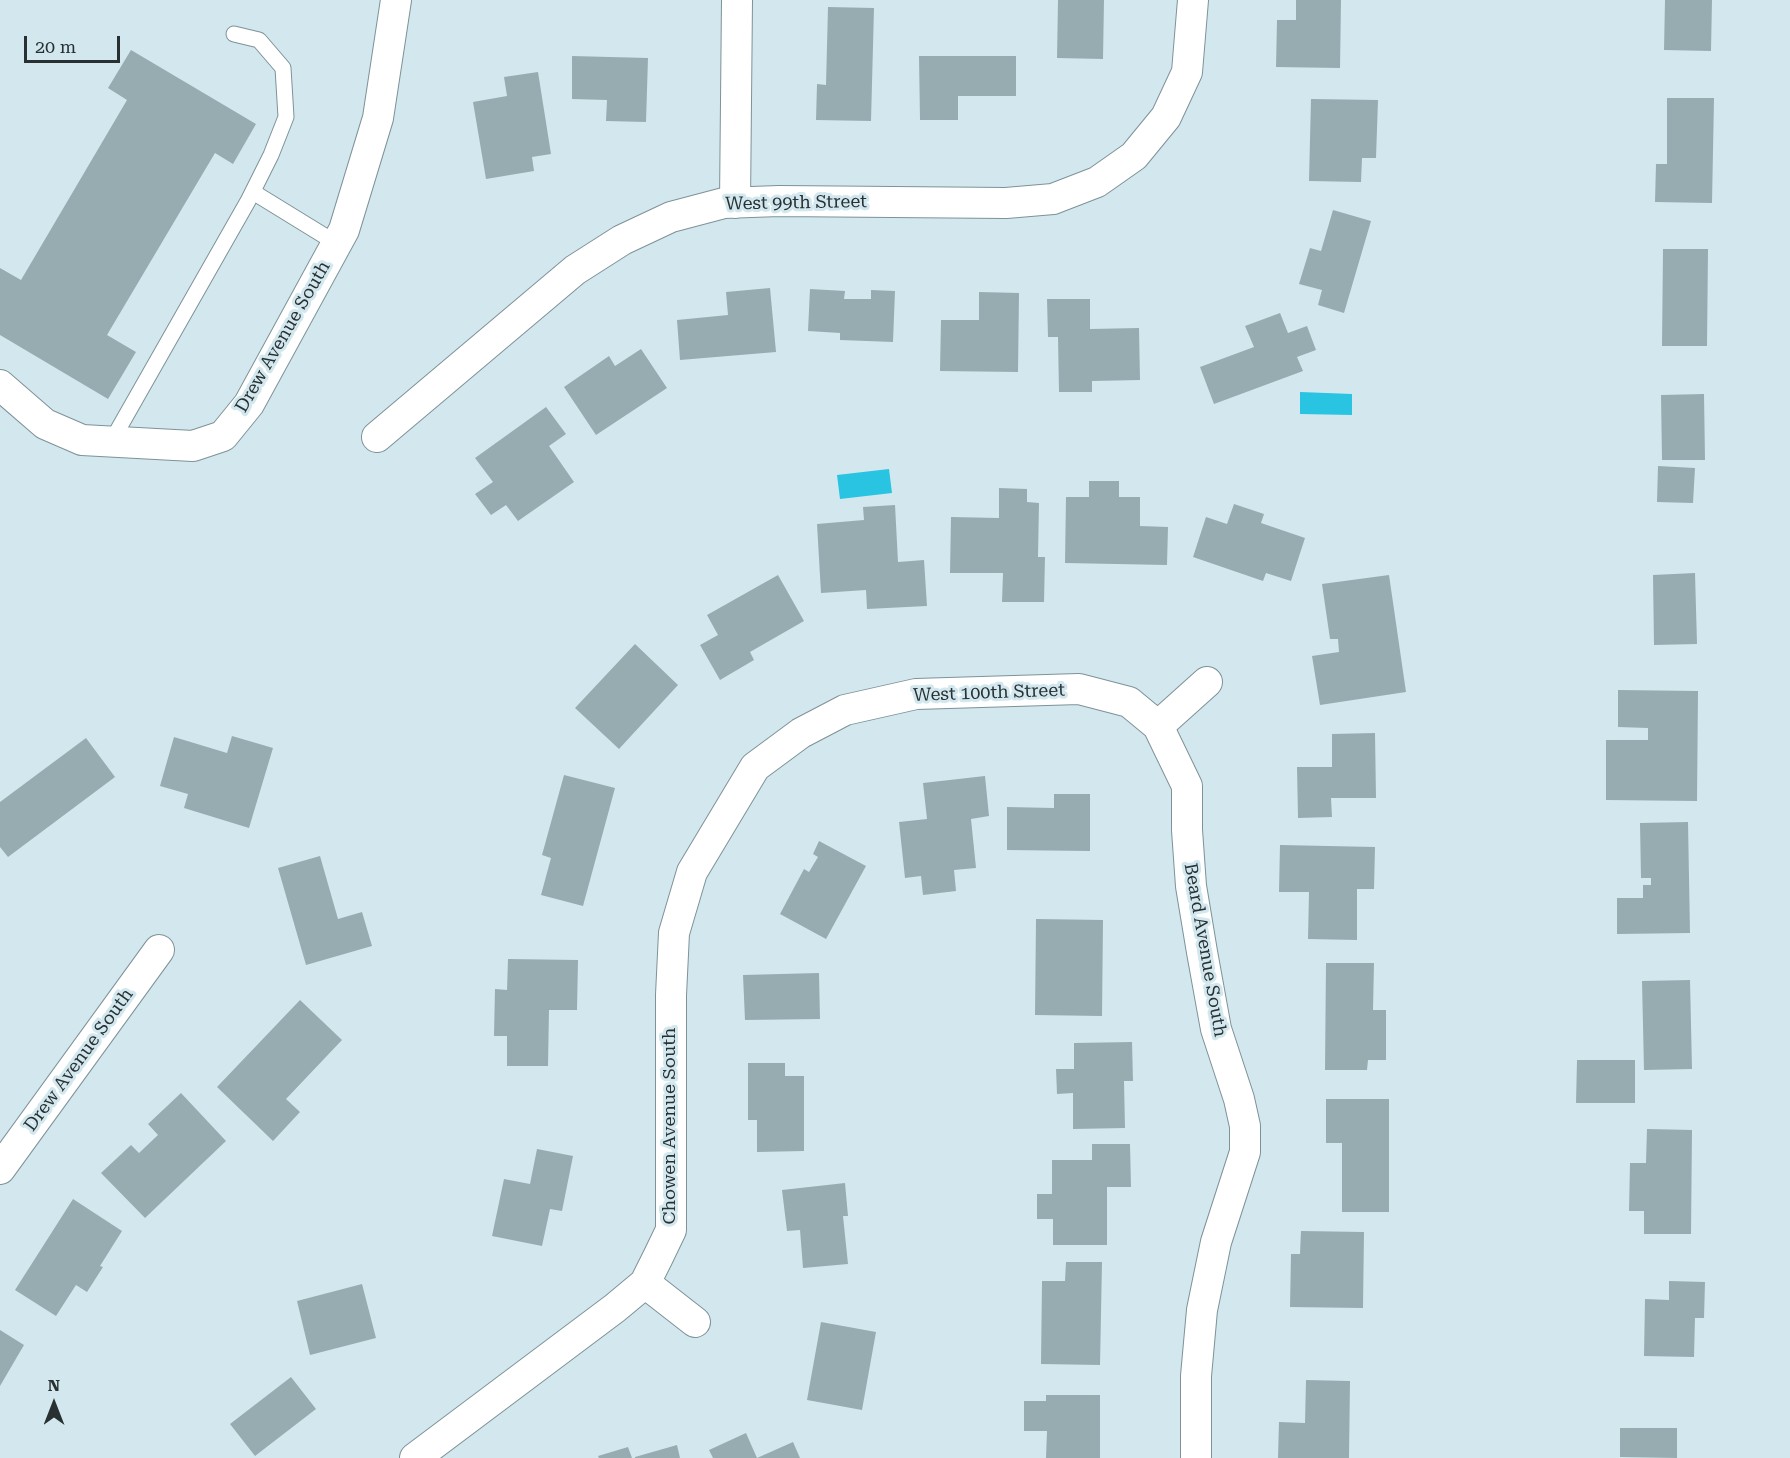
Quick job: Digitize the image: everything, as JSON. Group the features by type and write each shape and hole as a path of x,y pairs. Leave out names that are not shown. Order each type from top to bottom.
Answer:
{"street":[{"name":"Drew Avenue South","path":"0,386 45,424 82,440 193,446 223,436 249,404 344,230 378,118 396,0"},
{"path":"735,203 737,0"},
{"name":"West 99th Street","path":"377,437 575,270 613,246 671,217 724,203 779,201 1006,203 1053,199 1097,182 1134,156 1166,117 1187,72 1193,23 1193,0"},
{"path":"1158,726 1207,682"},
{"name":"West 100th Street","path":"755,767 801,733 845,710 916,694 1079,689 1129,702 1158,726"},
{"name":"Beard Avenue South","path":"1158,726 1187,786 1191,886 1202,952 1216,1029 1239,1099 1245,1126 1245,1152 1216,1242 1202,1310 1196,1376 1196,1458"},
{"name":"Chowen Avenue South","path":"415,1458 645,1283 671,1230 671,995 674,933 692,872 755,767"},
{"name":"Drew Avenue South","path":"0,1170 159,950"},
{"path":"645,1283 694,1322"}],"lane":[{"path":"111,442 253,192 286,117 283,68 259,40 234,34"},
{"path":"253,192 336,243"}],"water":[{"path":"1300,392 1352,394 1352,415 1300,414"},
{"path":"889,469 892,493 840,499 837,475"}],"building":[{"path":"1058,0 1104,0 1103,59 1057,58"},
{"path":"1296,0 1341,0 1340,68 1276,67 1277,20 1296,20"},
{"path":"1665,0 1712,0 1711,51 1664,50"},
{"path":"828,7 874,8 871,121 816,120 817,84 826,85"},
{"path":"131,50 256,124 233,164 215,153 107,335 136,352 108,399 0,335 0,268 21,280 127,100 108,88"},
{"path":"572,56 648,58 646,122 606,121 607,100 572,99"},
{"path":"919,56 1016,56 1016,96 958,96 958,120 920,120"},
{"path":"538,72 551,154 532,157 534,171 486,179 473,102 507,96 504,77"},
{"path":"1667,98 1714,98 1712,203 1655,202 1656,164 1667,164"},
{"path":"1311,99 1378,100 1376,158 1362,158 1361,182 1309,181"},
{"path":"1333,210 1371,221 1344,313 1318,305 1322,290 1299,284 1310,248 1321,251"},
{"path":"1663,249 1708,249 1707,346 1662,346"},
{"path":"770,288 776,352 680,360 677,320 728,315 726,292"},
{"path":"810,289 845,291 844,299 871,299 871,290 895,291 893,342 840,340 840,333 808,331"},
{"path":"979,292 1019,293 1018,372 940,371 941,320 979,320"},
{"path":"1047,299 1090,299 1090,329 1139,328 1140,380 1092,381 1092,392 1059,392 1058,337 1048,337"},
{"path":"1280,313 1288,333 1307,326 1316,350 1297,357 1303,371 1214,404 1200,367 1254,347 1245,326"},
{"path":"641,349 667,388 596,435 564,387 609,356 615,366"},
{"path":"1704,394 1705,460 1662,460 1661,395"},
{"path":"546,407 566,434 549,446 574,482 518,521 506,505 491,515 475,494 493,482 475,458"},
{"path":"1658,466 1695,468 1693,503 1657,502"},
{"path":"1089,481 1119,481 1119,497 1140,497 1140,526 1168,527 1167,565 1065,563 1066,497 1089,497"},
{"path":"999,488 1027,489 1027,502 1039,503 1038,557 1045,557 1044,602 1002,602 1003,573 950,573 951,517 999,518"},
{"path":"1234,504 1264,514 1261,523 1305,538 1291,581 1266,573 1263,581 1193,557 1206,517 1227,524"},
{"path":"895,505 898,562 924,560 927,606 867,609 866,590 821,593 817,524 864,520 863,507"},
{"path":"1695,573 1697,644 1654,645 1653,575"},
{"path":"778,575 804,621 750,652 754,660 720,680 700,645 718,635 707,615"},
{"path":"1389,575 1406,692 1320,705 1312,656 1339,652 1338,639 1330,639 1322,584"},
{"path":"635,644 678,685 619,749 575,708"},
{"path":"1618,690 1698,691 1697,801 1606,800 1606,740 1648,740 1648,728 1618,727"},
{"path":"1375,733 1376,798 1331,798 1332,817 1298,818 1297,767 1332,767 1332,734"},
{"path":"232,736 273,748 249,828 184,808 188,794 160,786 174,737 227,753"},
{"path":"86,738 115,777 8,857 0,847 0,802"},
{"path":"564,775 615,788 583,906 541,895 551,858 542,855"},
{"path":"985,776 989,816 971,819 976,868 954,870 956,891 923,895 921,876 905,878 899,822 927,819 923,783"},
{"path":"1054,794 1090,794 1090,851 1007,850 1007,807 1054,808"},
{"path":"1688,822 1690,933 1617,934 1617,898 1643,898 1643,885 1651,885 1651,878 1641,878 1640,823"},
{"path":"819,841 866,866 826,939 780,914 804,869 809,872 818,857 813,854"},
{"path":"1280,845 1375,847 1374,889 1357,889 1357,940 1308,939 1309,892 1279,892"},
{"path":"320,856 338,919 362,912 372,946 306,965 278,868"},
{"path":"1036,919 1103,920 1102,1016 1035,1015"},
{"path":"508,959 578,960 577,1010 549,1010 548,1066 507,1066 507,1036 494,1036 495,989 507,990"},
{"path":"1326,963 1374,963 1373,1010 1386,1010 1386,1060 1368,1060 1367,1070 1325,1070"},
{"path":"819,973 820,1019 745,1020 743,975"},
{"path":"1690,980 1692,1069 1644,1070 1642,981"},
{"path":"300,1000 342,1040 286,1099 300,1112 273,1141 217,1087"},
{"path":"1132,1042 1133,1081 1124,1081 1125,1128 1073,1129 1073,1093 1057,1094 1056,1069 1074,1069 1074,1043"},
{"path":"1577,1060 1635,1060 1635,1103 1576,1103"},
{"path":"748,1063 785,1063 785,1076 804,1076 804,1151 757,1152 757,1120 748,1120"},
{"path":"181,1093 226,1141 145,1218 101,1173 131,1145 139,1153 158,1135 148,1124"},
{"path":"1326,1099 1389,1099 1389,1212 1342,1212 1342,1143 1326,1143"},
{"path":"1647,1129 1692,1130 1691,1234 1644,1234 1644,1211 1629,1211 1630,1163 1646,1163"},
{"path":"1092,1144 1130,1144 1131,1187 1107,1187 1107,1245 1053,1245 1053,1219 1037,1219 1037,1194 1052,1194 1052,1160 1092,1160"},
{"path":"537,1149 573,1156 562,1211 550,1209 542,1246 492,1236 504,1179 530,1184"},
{"path":"845,1183 848,1216 843,1216 848,1264 803,1268 800,1230 787,1231 782,1190"},
{"path":"73,1199 122,1231 87,1292 76,1285 56,1316 15,1290"},
{"path":"1301,1231 1364,1232 1363,1308 1290,1307 1291,1254 1300,1254"},
{"path":"1066,1262 1102,1262 1100,1365 1041,1364 1042,1281 1065,1281"},
{"path":"1669,1281 1705,1282 1704,1318 1695,1318 1694,1357 1644,1356 1645,1299 1669,1300"},
{"path":"362,1284 376,1338 310,1355 297,1301"},
{"path":"821,1322 876,1332 862,1410 807,1400"},
{"path":"0,1330 24,1345 0,1386"},
{"path":"291,1377 316,1409 255,1456 230,1424"},
{"path":"1306,1380 1350,1381 1349,1458 1278,1458 1279,1422 1305,1423"},
{"path":"1046,1395 1100,1395 1100,1458 1046,1458 1047,1431 1024,1431 1024,1401 1046,1401"},
{"path":"1620,1428 1677,1428 1677,1458 1620,1457"},
{"path":"746,1433 757,1458 713,1458 709,1450"},
{"path":"793,1442 800,1458 757,1458"},
{"path":"677,1445 680,1458 635,1458 635,1457"},
{"path":"628,1447 632,1458 599,1458 598,1456"}]}
